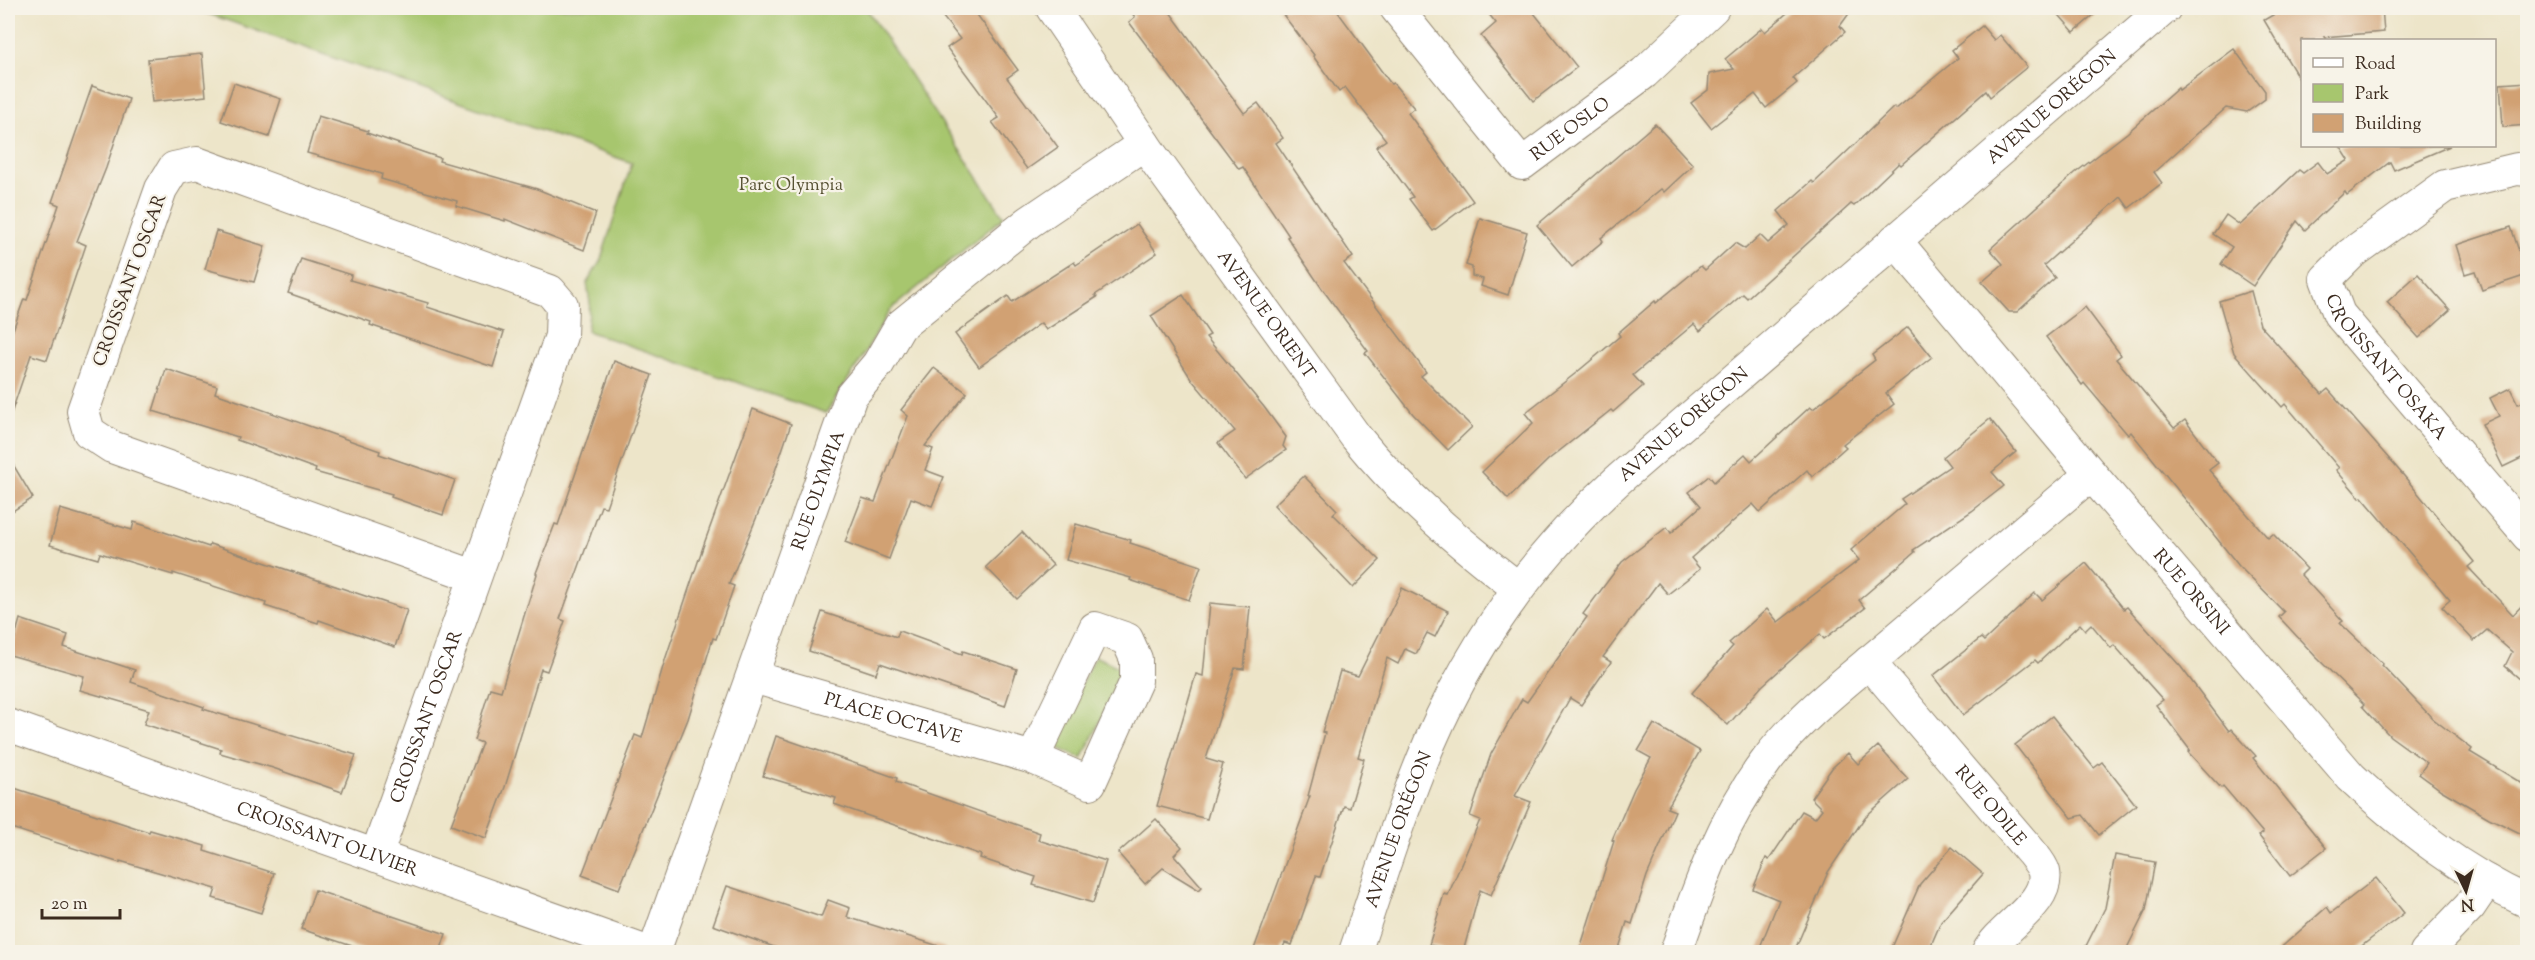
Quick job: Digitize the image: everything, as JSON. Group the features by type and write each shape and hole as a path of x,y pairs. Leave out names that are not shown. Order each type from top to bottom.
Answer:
{"street":[{"name":"AVENUE ORIENT","path":"1052,8 1144,144 1309,375 1375,461 1428,515 1518,588"},
{"name":"RUE OSLO","path":"1396,8 1521,164 1644,73 1713,8"},
{"name":"AVENUE ORÉGON","path":"1355,952 1431,741 1463,677 1518,588 1546,554 1597,499 2165,8"},
{"name":"RUE OLYMPIA","path":"654,952 851,396 878,364 900,326 1029,222 1144,144"},
{"name":"CROISSANT OSCAR","path":"376,856 561,336 562,305 550,291 197,163 174,168 161,189 83,411 89,432 112,447 474,576"},
{"name":"CROISSANT OSAKA","path":"2523,521 2339,314 2326,279 2351,254 2445,186 2517,170 2528,170"},
{"name":"RUE ORSINI","path":"1895,240 2091,474 2351,777 2414,833 2445,857 2528,902"},
{"path":"1676,952 1711,855 1745,791 1768,759 1801,723 1869,662 2091,474"},
{"name":"RUE ODILE","path":"1869,662 2044,870 2043,887 2035,902 2005,929 1988,952"},
{"name":"PLACE OCTAVE","path":"753,677 1033,758"},
{"name":"CROISSANT OLIVIER","path":"8,725 647,952"},
{"path":"2426,952 2470,906 2487,881"}],"green space":[{"name":"Parc Olympia","path":"192,8 866,8 1004,217 890,310 826,413 587,331 590,303 587,283 600,262 632,163"},
{"path":"1095,656 1125,670 1082,759 1052,745"}],"building":[{"path":"936,8 972,8 1018,70 1007,78 1058,147 1027,169 992,122 999,118 947,48 960,39"},
{"path":"1128,8 1167,8 1244,113 1258,103 1283,138 1276,143 1353,257 1344,263 1426,372 1421,376 1472,427 1448,450 1413,414 1365,353 1368,351 1323,290 1243,167 1239,169 1129,22 1135,17"},
{"path":"1278,8 1335,8 1391,84 1393,83 1414,108 1408,113 1473,201 1433,231 1409,199 1413,197 1376,147 1386,140 1345,87 1339,92"},
{"path":"1484,8 1530,8 1577,67 1533,101 1481,36 1496,23"},
{"path":"1793,8 1853,8 1840,26 1845,32 1793,78 1797,83 1766,108 1755,94 1711,128 1691,103 1708,90 1709,74 1734,69 1725,59 1762,28 1765,32"},
{"path":"2053,8 2102,8 2074,32"},
{"path":"2285,8 2382,8 2384,32 2324,37 2325,39 2301,39 2301,82 2264,20"},
{"path":"1982,26 1994,40 2000,35 2027,67 1990,97 1986,91 1901,165 1899,163 1854,206 1851,204 1747,298 1743,294 1700,331 1694,324 1633,375 1643,386 1613,412 1611,410 1548,460 1508,499 1482,472 1533,423 1525,413 1620,336 1618,333 1655,301 1656,303 1701,266 1705,270 1735,243 1745,249 1760,235 1768,243 1789,225 1778,211 1812,181 1814,183 1894,107 1896,109 1958,58 1952,50"},
{"path":"2234,49 2265,91 2265,99 2247,112 2226,108 2154,172 2162,183 2129,208 2121,197 2044,265 2055,278 2017,312 2009,312 1982,282 2003,264 1990,249 2075,173 2127,133 2178,88 2179,90"},
{"path":"202,54 206,96 152,102 148,59"},
{"path":"2528,82 2528,125 2503,127 2500,84"},
{"path":"234,83 281,99 269,137 221,121"},
{"path":"92,86 129,99 106,168 77,241 86,245 47,360 31,355 11,414 8,413 8,344 24,299 27,300 59,205 52,202"},
{"path":"318,116 368,131 367,133 440,158 439,161 537,189 596,213 584,250 505,219 505,221 456,206 457,201 381,179 382,174 307,153"},
{"path":"1655,124 1693,165 1664,192 1661,189 1601,238 1603,241 1572,267 1537,225"},
{"path":"2341,147 2448,147 2394,170 2390,162 2347,195 2345,192 2305,230 2297,221 2253,286 2221,264 2232,247 2213,234 2226,215 2240,225 2299,170 2303,173 2318,162 2327,174 2349,160"},
{"path":"1480,218 1527,232 1508,295 1481,286 1483,279 1472,276 1472,267 1466,265"},
{"path":"1137,224 1157,253 1095,295 1097,297 1046,330 1041,323 979,367 955,334 1008,296 1012,302 1074,262 1076,265"},
{"path":"2511,227 2527,275 2482,290 2475,271 2465,274 2456,245"},
{"path":"216,231 265,246 254,282 205,269"},
{"path":"301,259 351,275 350,280 428,303 427,307 504,332 493,367 370,325 371,322 288,293"},
{"path":"2418,274 2450,310 2419,338 2387,302"},
{"path":"2251,291 2260,325 2322,394 2328,389 2404,476 2474,562 2468,567 2513,615 2528,599 2528,686 2505,666 2512,652 2487,630 2474,641 2442,607 2450,600 2336,470 2339,468 2285,404 2282,407 2234,353 2219,301"},
{"path":"1183,295 1210,335 1206,337 1286,437 1283,446 1286,450 1245,479 1218,443 1235,431 1192,380 1151,316"},
{"path":"2085,307 2121,355 2116,359 2174,428 2185,420 2218,463 2209,470 2268,538 2273,534 2307,569 2301,575 2343,621 2340,623 2383,664 2432,718 2472,749 2470,752 2528,787 2528,837 2489,818 2441,790 2419,774 2427,763 2390,736 2362,706 2364,704 2279,617 2284,612 2239,566 2131,432 2128,435 2084,383 2082,385 2046,337"},
{"path":"1908,327 1932,357 1886,393 1894,404 1843,444 1846,447 1812,477 1807,470 1760,512 1753,504 1691,558 1700,569 1668,594 1658,583 1603,657 1611,662 1581,705 1570,698 1515,796 1531,802 1491,895 1480,890 1463,952 1429,945 1444,894 1448,895 1480,820 1470,816 1491,754 1522,699 1527,702 1587,617 1583,614 1622,562 1667,527 1671,533 1701,506 1689,492 1709,476 1714,482 1745,454 1751,461 1810,407 1813,409 1875,360 1872,355"},
{"path":"614,361 652,375 606,507 601,506 560,619 565,621 547,671 541,669 505,787 486,838 451,825 482,743 474,740 490,688 501,691 536,573 555,524 558,525"},
{"path":"934,368 967,393 925,446 933,449 925,470 944,477 932,506 911,498 889,559 845,542 862,498 875,502 908,416 901,410"},
{"path":"166,369 217,386 215,393 455,480 443,515 391,497 392,494 315,472 316,469 237,440 238,437 153,411"},
{"path":"2510,388 2518,404 2528,400 2528,455 2503,467 2482,424 2499,416 2490,398"},
{"path":"753,409 791,424 772,480 729,584 734,586 716,639 713,638 688,719 619,889 582,875 635,735 642,738 665,660 704,544"},
{"path":"1990,419 2016,452 1992,472 2004,486 1972,511 1913,550 1915,552 1859,600 1865,608 1824,639 1820,634 1762,686 1728,725 1692,693 1733,646 1729,643 1767,609 1778,622 1859,560 1851,550 1905,504 1901,499 1950,466 1943,457"},
{"path":"8,456 33,498 8,514"},
{"path":"1304,476 1337,510 1333,514 1380,560 1353,588 1274,505"},
{"path":"60,509 132,530 134,522 209,547 210,544 407,610 395,647 319,620 318,623 265,606 266,603 173,573 173,575 100,553 98,559 50,545"},
{"path":"1076,524 1131,540 1130,543 1201,566 1189,600 1130,580 1131,578 1066,560"},
{"path":"1022,532 1053,565 1017,599 986,567"},
{"path":"2086,563 2124,609 2127,607 2181,667 2229,731 2231,729 2256,756 2253,758 2326,848 2290,876 2259,836 2263,833 2223,786 2221,788 2188,752 2190,750 2156,705 2163,700 2114,645 2111,648 2091,624 2085,630 2080,624 2038,663 2035,660 1963,715 1933,676 1981,638 1984,641 2035,593 2042,600"},
{"path":"1402,588 1448,611 1435,637 1427,633 1416,654 1405,649 1398,664 1387,658 1358,757 1364,759 1350,808 1344,806 1320,877 1316,876 1292,945 1285,943 1281,952 1253,952 1310,796 1308,796 1325,733 1322,732 1340,671 1358,676"},
{"path":"1210,603 1250,607 1244,669 1235,668 1206,759 1223,764 1207,819 1157,806 1196,674 1203,676"},
{"path":"822,612 897,637 899,631 962,654 963,651 1017,669 1005,706 880,663 876,674 809,651"},
{"path":"20,619 68,635 64,647 135,670 131,682 204,707 203,709 356,755 342,792 273,768 220,753 221,749 144,724 149,710 80,690 84,676 10,655"},
{"path":"2052,716 2094,768 2102,762 2136,805 2099,835 2083,815 2072,818 2015,745"},
{"path":"1654,724 1700,751 1667,808 1675,811 1647,876 1632,924 1627,922 1618,952 1579,952 1614,841 1612,840 1634,789 1651,758 1638,751"},
{"path":"776,736 897,778 896,782 1040,833 1038,840 1106,861 1093,903 1033,885 1036,877 980,858 981,855 834,804 836,798 763,776"},
{"path":"1878,746 1908,779 1865,817 1828,872 1794,952 1758,952 1779,900 1753,889 1766,858 1769,860 1802,811 1815,818 1822,809 1811,798 1832,768 1848,753 1858,764"},
{"path":"8,786 149,832 150,830 205,846 204,851 274,873 261,913 213,898 216,889 120,861 120,863 8,827"},
{"path":"1156,819 1182,847 1174,855 1202,887 1199,890 1163,868 1145,884 1118,853"},
{"path":"1952,847 1983,874 1941,922 1928,952 1890,952 1920,884"},
{"path":"2115,855 2155,862 2146,910 2125,952 2083,952 2105,908"},
{"path":"2376,878 2404,913 2354,952 2276,952 2327,907 2331,913"},
{"path":"727,886 821,917 828,900 850,908 847,917 945,948 944,952 788,952 713,925"},
{"path":"315,890 446,934 440,952 370,952 301,929"}]}
